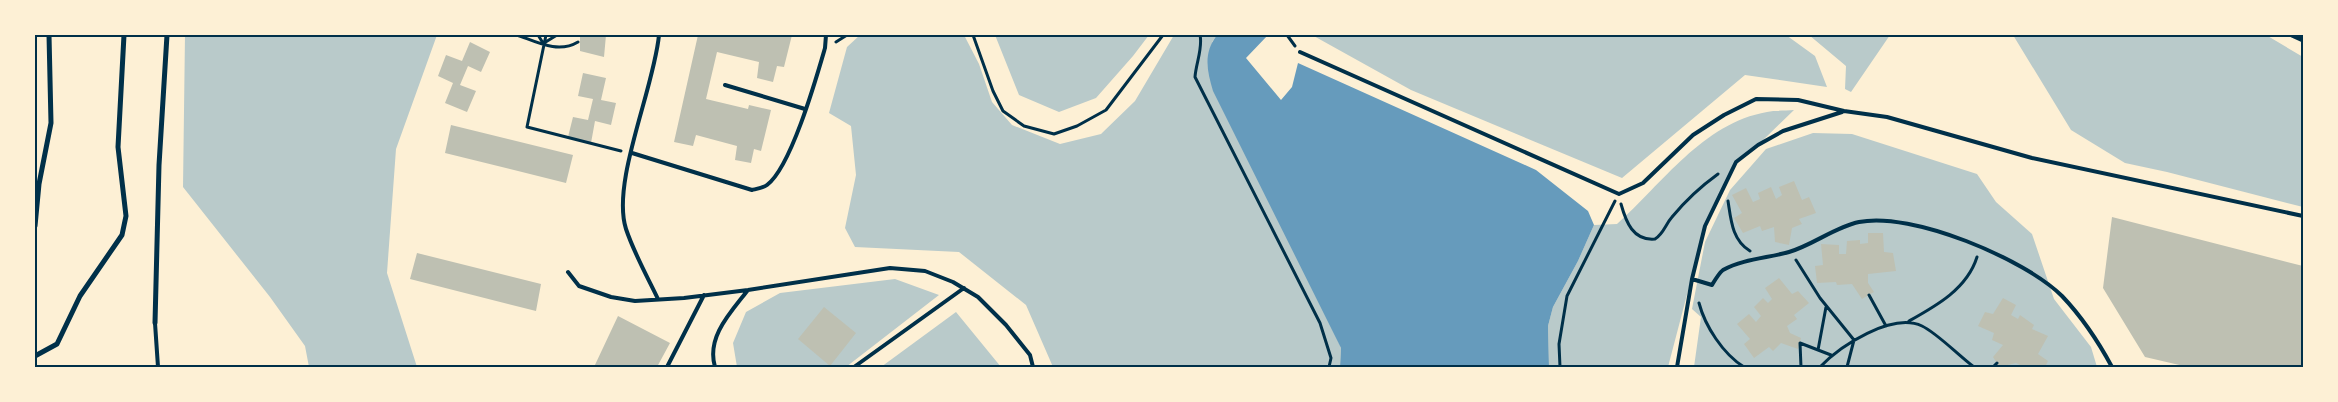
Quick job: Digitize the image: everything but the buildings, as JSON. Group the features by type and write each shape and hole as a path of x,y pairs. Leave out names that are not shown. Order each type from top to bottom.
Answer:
{"street":[{"path":"35,226 39,184 51,123 49,35"},
{"path":"35,356 58,344 80,296 122,235 126,216 118,147 124,35"},
{"path":"155,323 158,165 167,35"},
{"path":"2292,35 2303,40"}],"lane":[{"path":"658,299 626,228 623,202 632,153 657,59 659,35"},
{"path":"632,153 752,190 766,186 780,170 805,109 825,48 826,35"},
{"path":"1300,52 1619,194 1644,184 1693,135 1724,115 1756,99 1798,100 1844,112 1887,117 2032,158 2303,216"},
{"path":"725,85 805,109"},
{"path":"1677,367 1692,279 1705,226 1736,162 1758,145 1782,131 1844,112"},
{"path":"1692,279 1712,285 1722,270 1790,252 1859,222 1888,220 1975,244 2031,272 2061,295 2084,322 2112,367"},
{"path":"568,272 579,286 611,297 634,301 748,290 890,268 925,271 964,288 978,297 1006,324 1030,355 1033,367"},
{"path":"854,367 964,288"},
{"path":"715,367 711,355 721,325 748,290"},
{"path":"667,367 704,295"},
{"path":"155,323 158,367"}],"path":[{"path":"518,35 544,44 564,48 578,42"},
{"path":"538,35 544,44"},
{"path":"546,35 527,128 632,153"},
{"path":"544,44 557,35"},
{"path":"836,42 847,35"},
{"path":"973,35 993,91 1003,111 1024,126 1054,134 1077,126 1106,110 1163,35"},
{"path":"1200,35 1202,43 1196,62 1195,77 1320,323 1330,358 1329,367"},
{"path":"1619,194 1631,231 1640,236 1655,239 1660,236 1670,220 1692,193 1723,173 1733,230 1740,242 1765,258"},
{"path":"1560,367 1559,344 1567,296 1619,194"},
{"path":"1820,367 1831,355 1854,340 1886,326 1908,321 1938,305 1960,285 1974,266 1977,254 1975,244"},
{"path":"1790,252 1826,306 1854,340"},
{"path":"1692,279 1701,312 1711,331 1725,350 1744,367"},
{"path":"1869,295 1886,326"},
{"path":"1818,350 1826,306"},
{"path":"1908,321 1924,326 1974,367"},
{"path":"1847,367 1854,340"},
{"path":"1800,367 1800,343 1831,355"},
{"path":"1992,367 1997,363"}],"shaded area":[{"path":"185,35 437,35 396,149 387,273 417,367 309,367 305,346 270,297 183,187"},
{"path":"860,35 964,35 979,64 992,102 1012,125 1060,144 1101,134 1135,101 1174,35 1217,35 1212,42 1341,348 1340,367 1053,367 1026,305 959,252 855,247 845,228 856,175 851,126 829,113 847,47"},
{"path":"995,35 1149,35 1096,98 1059,112 1019,95"},
{"path":"1312,35 1786,35 1815,56 1827,87 1745,75 1622,178 1411,90"},
{"path":"1809,35 1890,35 1851,92 1845,89 1846,66"},
{"path":"2013,35 2266,35 2303,57 2303,207 2125,163 2071,130"},
{"path":"1794,110 1758,145 1736,162 1705,226 1668,367 1549,367 1548,326 1553,307 1578,261 1594,225 1617,224 1685,157 1723,129 1744,118 1773,111"},
{"path":"1813,133 1852,134 1977,174 1996,202 2032,234 2054,299 2091,347 2097,367 1694,367 1701,317 1692,309 1705,242 1730,190 1766,149"},
{"path":"895,279 939,295 846,367 737,367 733,343 746,312 780,293"},
{"path":"956,312 1001,367 881,367"}],"water":[{"path":"1217,35 1268,35 1246,58 1281,100 1292,87 1298,63 1536,170 1588,211 1594,225 1578,261 1553,307 1548,326 1549,367 1340,367 1341,348 1213,91 1209,76 1208,55"}]}
